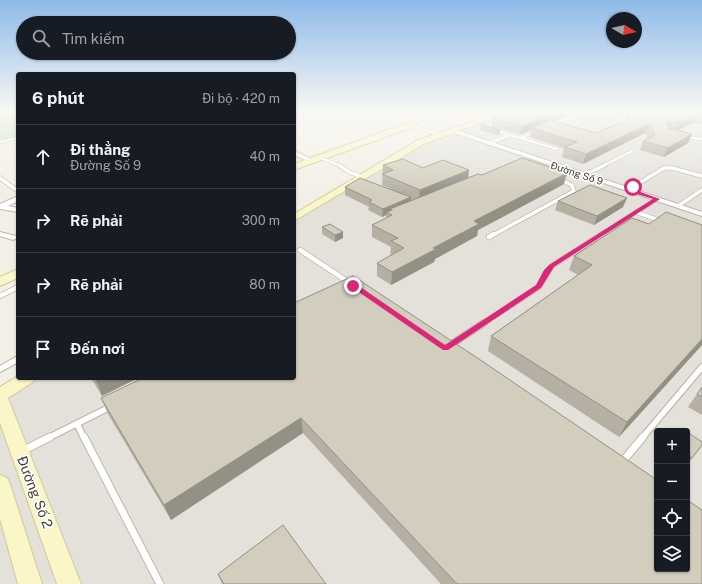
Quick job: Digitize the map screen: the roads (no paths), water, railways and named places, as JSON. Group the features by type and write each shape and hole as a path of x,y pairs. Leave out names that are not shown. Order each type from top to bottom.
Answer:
{"street":[{"path":"296,166 374,138"},
{"path":"296,217 363,179 421,142 433,138"},
{"name":"Đường Số 9","path":"475,138 702,214"},
{"path":"296,154 312,161"},
{"path":"0,206 16,199"},
{"path":"0,206 16,210"},
{"path":"0,234 13,238"},
{"path":"0,282 16,274"},
{"path":"0,395 24,380"},
{"name":"Đường Số 2","path":"0,399 69,584"},
{"path":"0,484 4,511 30,584"}],"lane":[{"path":"0,142 16,138"},
{"path":"490,143 502,138"},
{"path":"521,138 557,149"},
{"path":"584,175 632,151"},
{"path":"524,160 532,157"},
{"path":"321,158 340,165 349,172 363,179"},
{"path":"628,190 664,168 672,168 702,176"},
{"path":"489,238 574,191 571,184 552,177"},
{"path":"0,178 16,190"},
{"path":"678,206 702,190"},
{"path":"452,353 445,349 539,286 543,281 547,270 552,266 657,199"},
{"path":"636,212 665,222"},
{"path":"300,250 353,286 347,289"},
{"path":"0,296 16,288"},
{"path":"0,369 16,360"},
{"path":"619,465 702,367"},
{"path":"20,453 120,403"},
{"path":"77,424 160,584"},
{"path":"613,461 626,469"}]}
